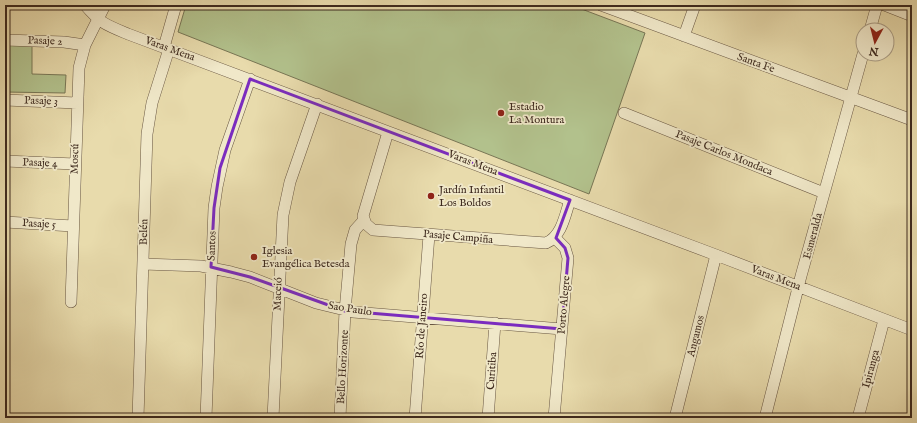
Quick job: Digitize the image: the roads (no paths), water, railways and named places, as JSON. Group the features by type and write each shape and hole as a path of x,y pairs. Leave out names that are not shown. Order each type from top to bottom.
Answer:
{"street":[{"name":"Varas Mena","path":"85,5 98,20 107,25 912,330"},
{"name":"Moscú","path":"71,302 79,68 85,45 105,5"},
{"path":"167,48 176,5"},
{"name":"Santa Fe","path":"601,5 912,120"},
{"path":"684,36 696,5"},
{"path":"872,22 877,5"},
{"path":"884,5 912,16"},
{"name":"Pasaje 2","path":"5,40 69,42 85,45"},
{"name":"Belén","path":"138,418 147,134 152,103 167,48"},
{"name":"Esmeralda","path":"765,418 824,193 861,62"},
{"name":"Santos","path":"206,418 214,208 219,174 225,150 250,79"},
{"name":"Pasaje 3","path":"5,100 77,103"},
{"name":"Maceió","path":"273,418 281,233 286,197 294,167 316,104"},
{"name":"Pasaje Carlos Mondaca","path":"624,113 824,193"},
{"name":"Bello Horizonte","path":"340,418 345,311 351,244 355,230 364,220 364,211 388,132"},
{"name":"Pasaje 4","path":"5,161 75,164"},
{"path":"555,238 561,227 570,200"},
{"name":"Pasaje Campiña","path":"364,220 369,228 377,231 540,244 551,241 555,238"},
{"name":"Pasaje 5","path":"5,222 73,226"},
{"name":"Río de Janeiro","path":"415,418 429,235"},
{"name":"Porto Alegre","path":"554,418 568,258 565,248 555,238"},
{"name":"Angamos","path":"675,418 716,255"},
{"name":"Sao Paulo","path":"143,264 211,267 250,277 316,303 345,311 562,329"},
{"name":"Ipiranga","path":"858,418 884,320"},
{"name":"Curitiba","path":"488,418 495,323"}],"place":[{"name":"Estadio La Montura","path":"501,113"},
{"name":"Jardín Infantil Los Boldos","path":"431,196"},
{"name":"Iglesia Evangélica Betesda","path":"254,257"}]}
